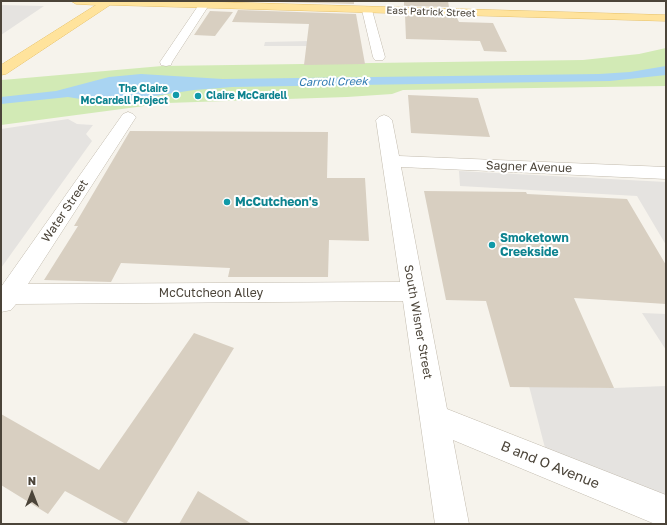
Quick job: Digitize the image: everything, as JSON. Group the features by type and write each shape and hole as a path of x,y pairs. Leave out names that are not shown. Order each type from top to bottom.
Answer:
{"main road":[{"name":"East Patrick Street","path":"76,1 204,5 362,7 666,18"},
{"path":"1,71 7,65 108,2"}],"street":[{"path":"166,62 204,5"},
{"path":"362,7 379,57"},
{"name":"Water Street","path":"5,300 128,117"},
{"name":"South Wisner Street","path":"384,120 452,524"},
{"name":"Sagner Avenue","path":"391,161 666,173"},
{"name":"McCutcheon Alley","path":"5,300 413,291"},
{"name":"B and O Avenue","path":"434,418 666,512"}],"green space":[{"path":"666,48 666,86 403,90 392,94 347,97 167,103 1,125 1,80 162,66 583,60 639,54"}],"shaded area":[{"path":"1,5 44,6 1,35"},
{"path":"310,41 310,46 264,46 265,42"},
{"path":"68,119 77,124 93,125 86,134 92,141 1,268 1,129"},
{"path":"459,171 666,182 666,245 637,196 460,186"},
{"path":"642,313 666,314 666,350"},
{"path":"529,386 614,388 666,386 666,495 545,448"}],"water":[{"name":"Carroll Creek","path":"666,66 666,75 610,81 232,87 194,90 115,102 99,102 68,97 1,104 1,97 56,91 109,77 141,74 223,79 599,74 630,72"}],"building":[{"path":"243,1 354,1 354,4"},
{"path":"404,1 448,1 449,7 404,6"},
{"path":"238,10 356,14 365,64 304,65 309,24 232,22"},
{"path":"210,11 233,12 215,36 194,35"},
{"path":"405,15 452,16 452,18 457,18 459,22 493,23 507,52 484,51 480,41 406,39"},
{"path":"408,95 478,98 490,137 411,133"},
{"name":"McCutcheon's","path":"130,131 328,132 327,178 365,178 369,241 329,240 328,277 228,277 230,268 121,263 111,282 44,280 78,226 74,226"},
{"name":"Smoketown Creekside","path":"424,191 526,192 527,194 627,199 666,265 666,304 574,298 614,388 510,387 486,301 446,300"},
{"path":"194,333 234,348 126,524 65,491 48,514 1,485 1,414 99,470"},
{"path":"198,491 252,524 179,524"}],"place":[{"name":"The Claire McCardell Project","path":"176,95"},
{"name":"Claire McCardell","path":"198,96"},
{"name":"McCutcheon's","path":"227,202"},
{"name":"Smoketown Creekside","path":"492,245"}]}
